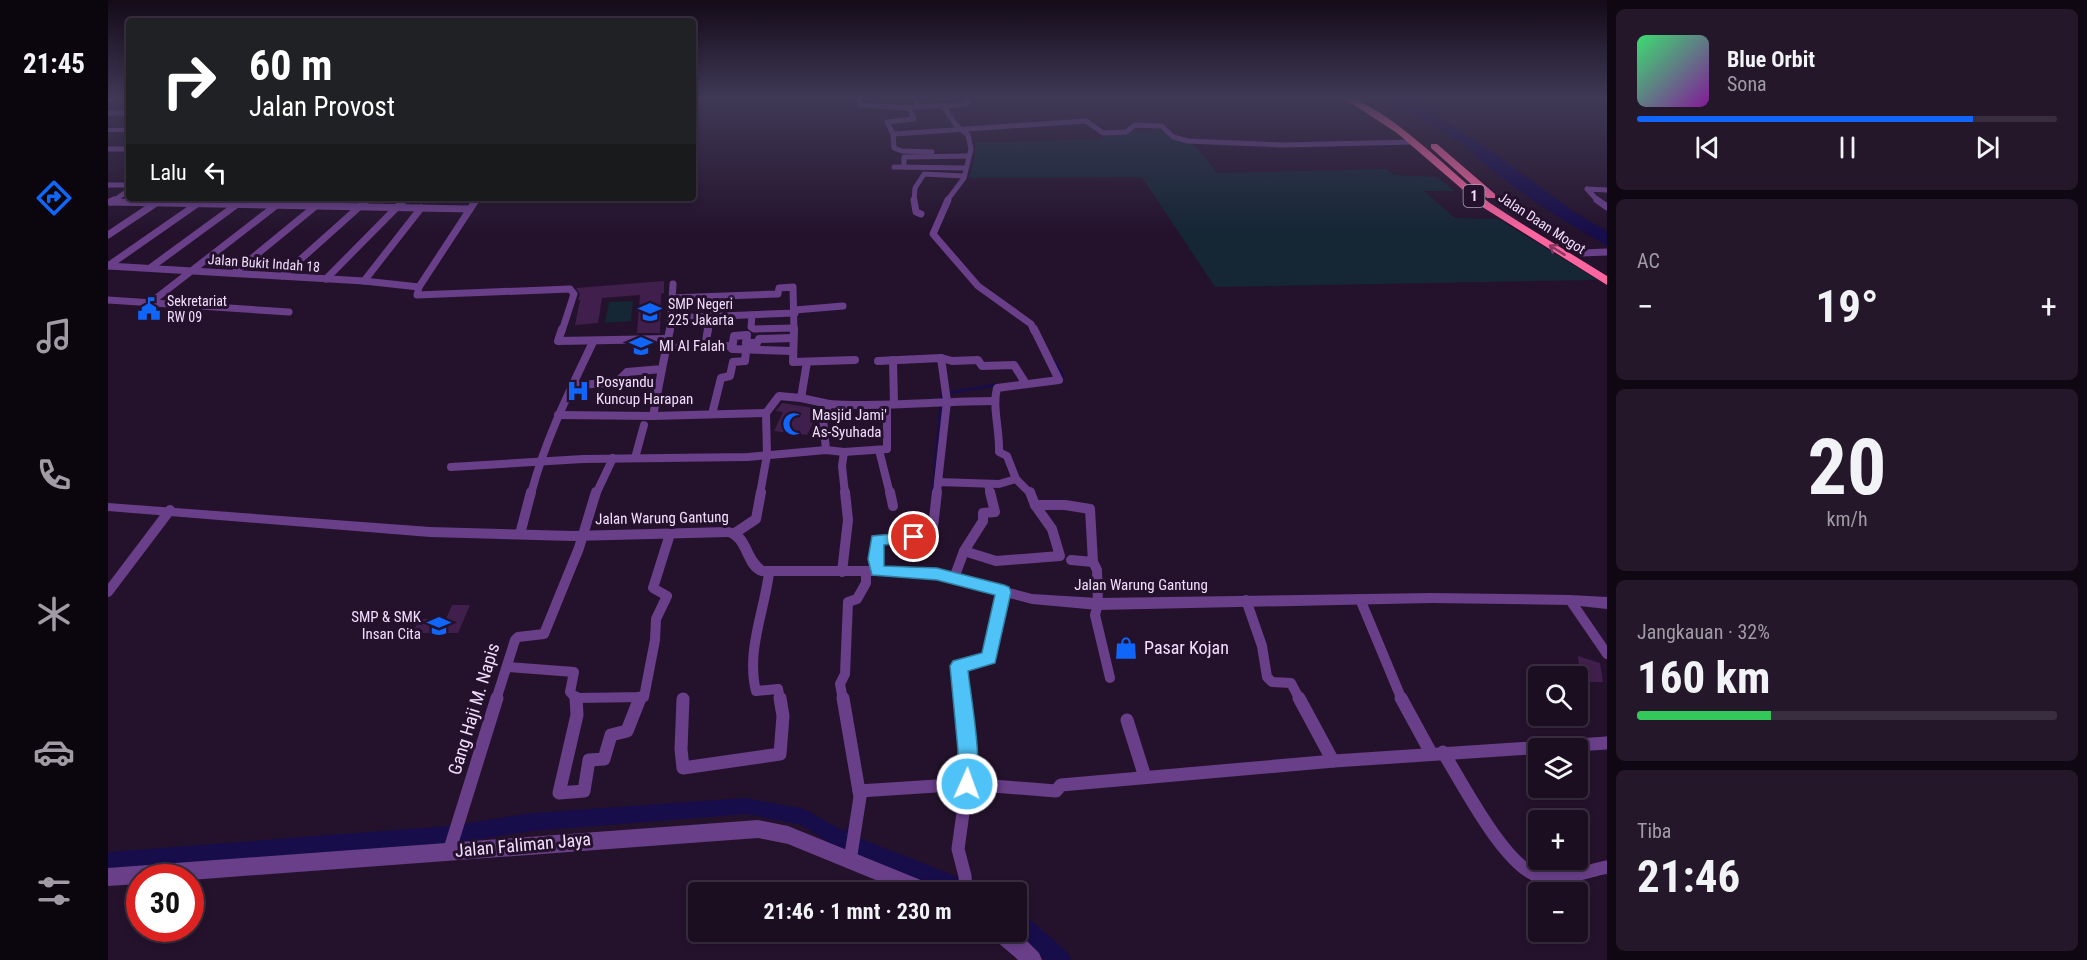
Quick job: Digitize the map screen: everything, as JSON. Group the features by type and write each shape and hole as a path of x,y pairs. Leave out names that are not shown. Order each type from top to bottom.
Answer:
{"highway":[{"name":"Jalan Daan Mogot","path":"1416,144 1488,206 1607,281"},
{"name":"Jalan Daan Mogot","path":"1431,144 1504,205 1607,268"},
{"path":"1431,158 1442,160 1448,158"},
{"path":"1443,169 1450,167 1462,170"}],"street":[{"path":"895,144 896,150 933,151 969,156"},
{"path":"964,551 996,561 1060,556 1056,536 1045,515 1035,505 1031,493 1016,479 1007,456 999,452 1000,431 994,401 997,388 1059,378 1031,324 978,286 933,234 944,205 964,176 972,144"},
{"path":"1243,144 1325,144"},
{"path":"108,149 126,149"},
{"path":"928,167 927,160 933,151"},
{"path":"904,167 904,157 933,151"},
{"path":"894,167 965,168"},
{"path":"921,214 916,212 913,196 915,184 924,174 964,176"},
{"path":"108,185 126,185"},
{"path":"1607,190 1587,189 1600,204 1607,207"},
{"path":"109,203 126,192"},
{"path":"108,235 159,201"},
{"path":"108,266 202,201"},
{"path":"150,268 242,201"},
{"path":"150,303 282,201"},
{"path":"234,273 322,201"},
{"path":"282,276 366,201"},
{"path":"326,279 403,201"},
{"path":"419,287 475,201"},
{"path":"109,203 470,209"},
{"path":"364,280 421,208"},
{"path":"1582,253 1607,252"},
{"name":"Jalan Bukit Indah 18","path":"108,266 364,280 419,287 417,295 420,296 570,289 574,294 557,340 593,342"},
{"path":"672,298 778,294 779,288 792,283 795,312 793,362 855,360"},
{"path":"653,416 672,318 673,284"},
{"path":"108,300 289,312"},
{"path":"672,318 795,312 843,306"},
{"path":"752,315 752,328 794,328"},
{"path":"705,347 711,316"},
{"path":"732,346 734,336 747,335 746,343 757,343 759,339 793,338"},
{"path":"520,534 539,463 558,415 593,342 732,346"},
{"path":"732,346 732,349 746,351 792,351"},
{"path":"712,414 721,378 730,376 733,362 745,360 746,351"},
{"path":"878,361 941,358 978,360 982,366 1015,365 1025,383"},
{"path":"850,861 860,797 840,684 845,674 848,602 857,598 866,583 875,559 877,540 932,536 945,398 941,358"},
{"path":"451,467 614,458 748,458 826,450 844,452 887,449 886,429 897,385 893,377 893,360"},
{"path":"801,398 807,362"},
{"path":"572,385 616,383 627,372 662,369"},
{"path":"735,533 756,519 767,455 768,410 779,396 859,406 945,398 994,401"},
{"path":"826,450 823,418 830,404"},
{"path":"558,415 653,416 768,410"},
{"path":"635,458 644,425"},
{"path":"879,450 893,506"},
{"path":"842,572 848,520 842,466 844,452"},
{"path":"584,536 596,493 614,458"},
{"path":"938,482 999,484 1016,479"},
{"path":"954,578 964,551 983,521 982,513 995,512 988,484"},
{"path":"1035,505 1065,505 1090,509 1093,562 1097,570 1098,604 1095,615 1110,678"},
{"name":"Jalan Warung Gantung","path":"108,507 170,510 350,528 584,536 735,533 755,567 769,573 871,571 937,574 1032,599 1098,604 1360,599 1570,600 1607,603"},
{"path":"108,592 170,510"},
{"path":"507,667 574,672 570,692 576,698 577,715 559,793 584,791 589,760 604,759 611,735 627,731 642,697 655,640 656,620 667,596 653,588 670,534"},
{"name":"Gang Haji M. Napis","path":"450,848 515,640 518,637 544,634 584,536"},
{"path":"1071,560 1093,562"},
{"path":"683,699 682,768 780,754 783,716 778,689 756,691 753,684 754,653 769,573"},
{"path":"965,882 958,849 967,784 968,750 959,666 989,658 1004,592"},
{"path":"1360,599 1405,708 1509,855 1528,872 1551,877 1607,867"},
{"path":"1246,600 1262,646 1267,678 1272,682 1292,683 1334,761"},
{"path":"1570,600 1607,654"},
{"path":"576,698 642,697"},
{"path":"1127,720 1145,777"},
{"path":"859,791 967,784 1056,791 1061,785 1145,777 1437,753 1607,743"},
{"name":"Jalan Faliman Jaya","path":"108,877 450,848 758,829 788,835 901,882"},
{"path":"1014,942 1032,960"}],"shaded area":[{"path":"976,144 1193,144 1218,173 1386,169 1394,175 1437,177 1455,191 1424,191 1455,218 1498,219 1598,280 1215,287 1142,177 969,178"},
{"path":"1464,144 1479,144 1577,214 1607,231 1607,246 1517,189 1478,159"},
{"path":"633,301 631,321 605,323 609,302"}],"building":[{"name":"SMP Negeri 225 Jakarta","path":"664,281 664,293 661,294 660,333 637,333 640,295 602,298 598,323 575,325 580,300 578,300 580,294 576,288"},
{"name":"Masjid Jami' As-Syuhada","path":"782,403 820,409 807,435 774,431 783,412 776,411"},
{"name":"SMP & SMK Insan Cita","path":"452,605 470,605 458,633 413,633 419,619 446,619"},
{"path":"1578,656 1600,663 1603,682 1588,681 1588,666 1579,666"}],"waterway":[{"path":"1054,361 1063,376 1059,377"},
{"path":"933,491 942,394 996,385"},
{"path":"108,861 448,835 532,822 746,806 804,817 843,841 946,882"},
{"path":"843,841 849,828"},
{"path":"1027,930 1061,960"}],"place":[{"name":"Sekretariat RW 09","path":"149,309"},
{"name":"SMP Negeri 225 Jakarta","path":"650,312"},
{"name":"MI Al Falah","path":"641,346"},
{"name":"Posyandu Kuncup Harapan","path":"578,391"},
{"name":"Masjid Jami' As-Syuhada","path":"794,424"},
{"name":"SMP & SMK Insan Cita","path":"439,626"},
{"name":"Pasar Kojan","path":"1126,648"}],"route":[{"path":"914,537 877,540 875,559 877,571 937,574 1004,592 989,658 984,662 963,663 959,666 968,750 967,784"}]}
